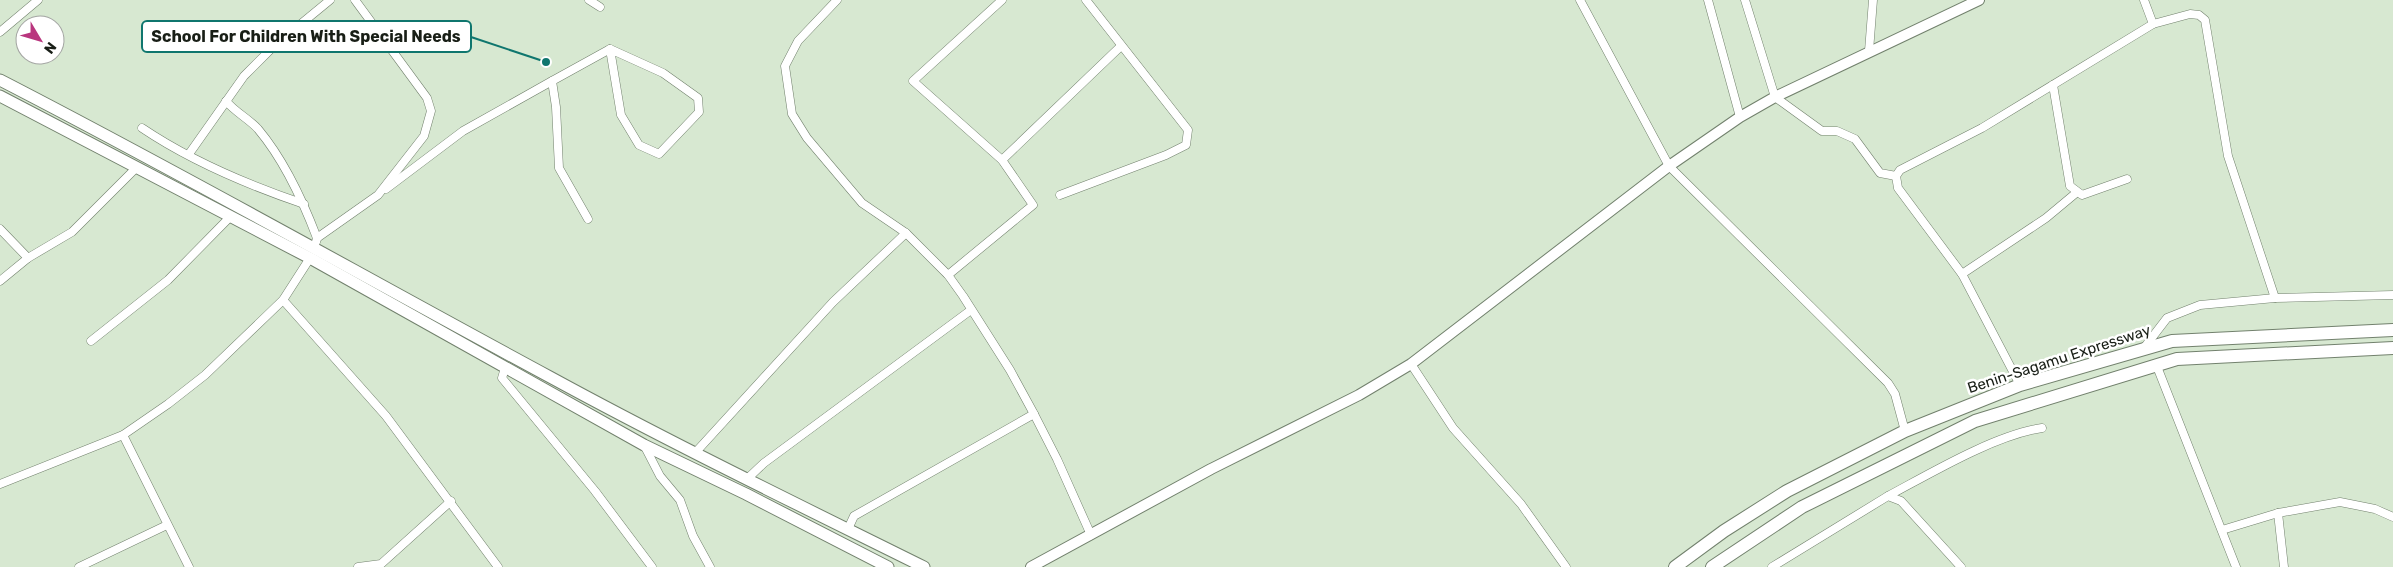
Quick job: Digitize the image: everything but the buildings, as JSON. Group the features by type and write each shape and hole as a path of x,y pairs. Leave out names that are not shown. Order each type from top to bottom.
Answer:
{"highway":[{"name":"Benin-Sagamu Expressway","path":"1675,567 1724,531 1787,491 1905,431 2020,385 2172,341 2393,330"},
{"path":"1712,567 1802,507 1975,421 2176,359 2393,348"}],"main road":[{"path":"0,80 314,248 551,378 747,479 924,567"},
{"path":"0,96 230,217 314,248 505,368 644,445 746,494 888,567"}],"street":[{"path":"0,32 38,0"},
{"path":"188,154 244,76 274,46 330,0"},
{"path":"355,0 427,98 431,111 430,122 424,136 378,195"},
{"path":"589,0 600,7"},
{"path":"837,0 798,41 785,66 792,114 807,138 862,203 906,233 948,276 1010,370 1057,459 1091,535"},
{"path":"948,276 1033,205 1002,160 913,81 1002,0"},
{"path":"1060,195 1166,155 1186,145 1188,130 1086,0"},
{"path":"1580,0 1669,166 1888,383 1895,394 1905,431"},
{"path":"1708,0 1740,117"},
{"path":"1745,0 1775,97 1822,131 1837,131 1855,139 1880,173 1896,176"},
{"path":"1869,51 1873,0"},
{"path":"1031,567 1211,470 1359,396 1411,364 1669,166 1740,117 1775,97 1979,0"},
{"path":"2144,0 2153,24"},
{"path":"2020,385 1962,274 1898,188 1896,176 1900,170 1982,128 2153,24 2190,14 2199,15 2205,20 2228,156 2275,298"},
{"path":"1002,160 1121,46"},
{"path":"610,49 663,72 698,98 699,112 659,154 639,145 621,114 610,49"},
{"path":"0,484 123,435 168,404 205,375 283,300 314,248 378,195 463,131 610,49"},
{"path":"552,80 556,107 559,168 588,219"},
{"path":"2053,85 2070,186 2076,193 2082,195 2127,179"},
{"path":"226,101 257,128 304,204 314,248"},
{"path":"142,128 161,141 251,186 304,204"},
{"path":"0,281 28,258 72,232 137,167"},
{"path":"1962,274 2046,218 2076,193"},
{"path":"90,341 168,280 230,217"},
{"path":"0,229 28,258"},
{"path":"696,453 833,302 906,233"},
{"path":"2144,348 2167,318 2200,305 2275,298 2393,295"},
{"path":"283,300 386,416 451,501 498,567"},
{"path":"747,479 764,463 971,310"},
{"path":"1411,364 1453,428 1521,504 1566,567"},
{"path":"2156,364 2236,567"},
{"path":"505,368 502,378 595,491 652,567"},
{"path":"848,529 854,516 1034,414"},
{"path":"1772,567 1888,496 1985,448 2029,430 2042,428"},
{"path":"123,435 189,567"},
{"path":"644,445 660,476 680,500 692,536 710,567"},
{"path":"1888,496 1901,501 1961,567"},
{"path":"358,567 381,564 451,501"},
{"path":"2222,530 2278,513 2340,502 2375,509 2393,517"},
{"path":"2278,513 2284,567"},
{"path":"79,567 167,525"}],"place":[{"name":"School For Children With Special Needs","path":"546,62"}]}
